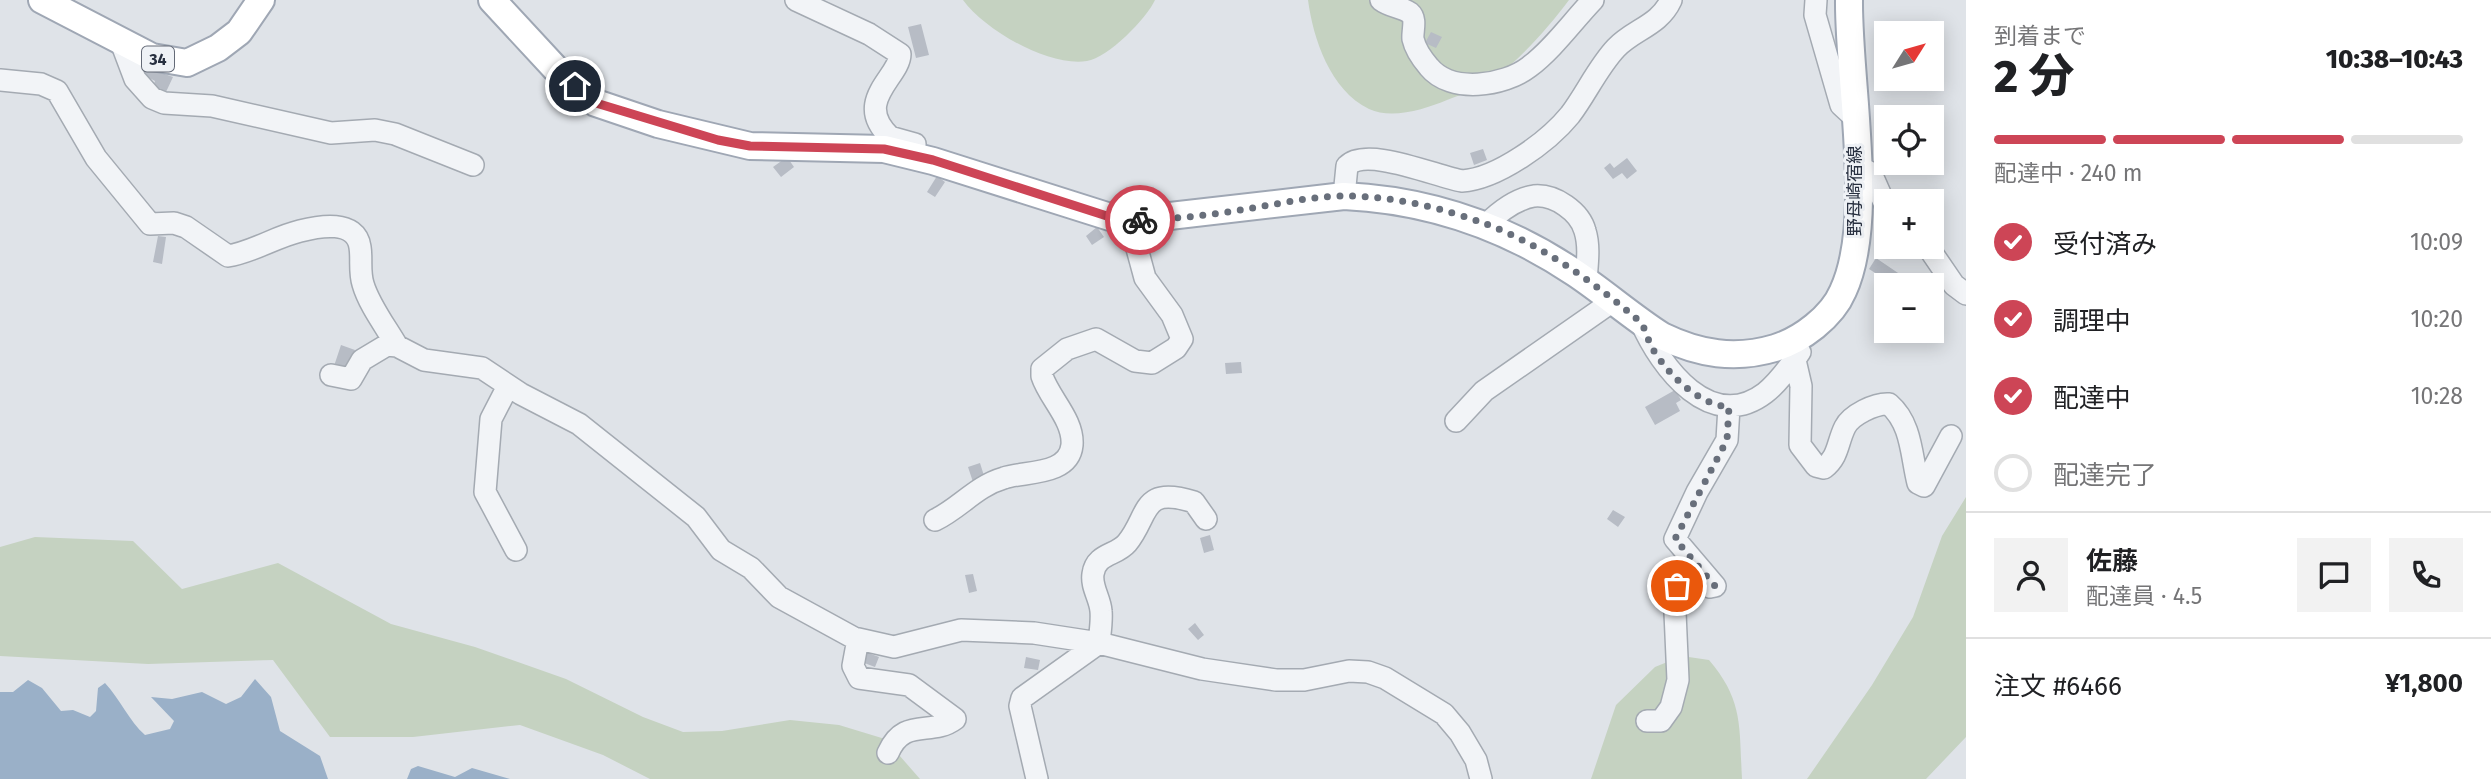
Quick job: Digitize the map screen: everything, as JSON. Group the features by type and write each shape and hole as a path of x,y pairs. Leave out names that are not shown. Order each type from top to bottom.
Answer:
{"main road":[{"name":"34","path":"42,0 152,57 187,62 218,48 239,32 261,0"},
{"name":"野母崎宿線","path":"492,0 555,68 596,103 658,124 750,146 884,149 925,159 1110,217 1163,219 1344,196 1405,203 1487,224 1529,244 1586,281 1641,322 1681,345 1722,355 1763,352 1804,333 1843,293 1857,236 1857,166 1849,0"}],"street":[{"path":"796,0 869,34 900,54 900,64 879,90 878,117 890,137 924,150 925,159"},
{"path":"1381,0 1389,6 1410,13 1414,18 1415,45 1430,68 1440,77 1468,86 1500,79 1527,69 1593,0"},
{"path":"1344,196 1347,166 1357,158 1376,158 1462,181 1475,180 1516,160 1568,117 1614,50 1662,17 1671,0"},
{"path":"1816,0 1815,15 1841,105 1854,117"},
{"path":"121,42 135,79 152,97 164,103 212,106 331,133 375,130 395,134 472,165"},
{"path":"0,80 41,84 57,91 96,158 150,224 174,223 186,227 228,256 302,230 333,226 347,229 357,237 361,247 359,267 363,287 397,346"},
{"path":"1857,166 1871,173 1878,189"},
{"path":"1487,224 1502,210 1534,196 1564,205 1579,217 1585,231 1586,281"},
{"path":"935,520 951,512 971,494 988,484 1003,478 1048,470 1069,456 1072,444 1068,425 1041,376 1042,369 1067,349 1096,339 1135,360 1152,363 1162,359 1182,339 1172,315 1145,278 1129,219"},
{"path":"1936,259 1954,285 1966,294"},
{"path":"1456,421 1484,391 1614,301"},
{"path":"1641,322 1652,347 1678,380 1715,405 1729,407 1748,403 1765,393 1801,351 1804,333"},
{"path":"331,375 351,379 362,359 387,345 397,346 424,360 482,368 508,386 579,424 659,485 696,517 721,550 751,568 787,603 858,639 894,647 961,631 1034,633 1099,643 1202,669 1276,680 1304,680 1349,671 1368,672 1385,678 1444,715 1466,742 1482,779"},
{"path":"1795,359 1801,386 1800,445 1816,466 1825,468 1833,460 1849,421 1876,404 1889,404 1899,415 1911,446 1918,483 1924,486 1951,436"},
{"path":"508,386 491,419 485,492 516,550"},
{"path":"1647,721 1661,720 1671,707 1676,693 1674,590 1686,579 1710,587 1715,586 1675,539 1727,440 1729,407"},
{"path":"1099,643 1101,612 1092,576 1100,559 1127,543 1146,506 1155,501 1170,497 1194,502 1206,519"},
{"path":"858,639 853,666 859,678 909,685 955,719 946,724 903,733 894,739 888,753"},
{"path":"1037,779 1020,706 1022,698 1099,643"}],"green space":[{"path":"963,0 1155,0 1136,26 1105,53 1087,61 1071,61 1054,58 1019,44 986,23"},
{"path":"1308,0 1569,0 1525,51 1490,82 1429,107 1388,114 1369,109 1355,100 1334,76 1319,46"},
{"path":"1966,497 1966,737 1926,779 1807,779 1872,685 1913,617 1942,536"},
{"path":"35,537 133,541 182,589 278,563 391,624 475,647 566,679 643,717 683,732 722,731 790,720 839,725 885,739 920,779 650,779 603,755 520,725 413,737 330,737 273,660 148,664 0,656 0,547"},
{"path":"1682,656 1709,660 1728,689 1737,715 1742,779 1591,779 1616,705 1655,667"}],"water":[{"path":"255,679 271,697 280,731 320,756 328,779 0,779 0,692 13,692 28,680 42,688 61,711 73,710 90,717 96,711 98,688 105,683 145,735 170,729 174,721 151,697 172,699 202,692 226,704 241,697"},
{"path":"418,766 455,777 472,768 510,779 407,779 411,769"}],"building":[{"path":"921,24 929,55 916,58 908,27"},
{"path":"1431,32 1442,37 1436,48 1425,43"},
{"path":"145,67 173,77 166,92 153,86 155,81 142,74"},
{"path":"1483,149 1487,160 1474,165 1470,153"},
{"path":"787,157 794,167 781,177 773,167"},
{"path":"1627,158 1637,171 1627,179 1622,173 1613,179 1604,168 1610,163 1614,168"},
{"path":"937,176 945,182 935,197 927,192"},
{"path":"1097,227 1104,237 1092,245 1086,236"},
{"path":"1148,231 1163,231 1163,241 1148,240"},
{"path":"158,236 166,237 162,264 153,262"},
{"path":"1877,259 1898,273 1875,273 1869,269"},
{"path":"341,345 355,350 348,370 334,366"},
{"path":"1241,362 1242,373 1226,374 1225,363"},
{"path":"1675,390 1681,400 1676,403 1680,411 1655,425 1645,407"},
{"path":"980,463 985,479 973,482 968,467"},
{"path":"1613,510 1625,517 1618,527 1607,519"},
{"path":"1210,535 1214,550 1204,553 1200,538"},
{"path":"973,574 977,591 969,593 965,575"},
{"path":"1195,623 1204,635 1198,640 1188,629"},
{"path":"863,651 879,657 875,667 859,661"},
{"path":"1026,657 1040,660 1038,670 1024,668"}],"way so far":[{"path":"1140,220 1243,210 1317,198 1372,197 1440,210 1487,224 1529,244 1576,273 1641,322 1652,347 1678,380 1715,405 1729,407 1727,440 1697,492 1675,539 1715,586 1710,587 1686,579 1677,586"}],"route":[{"path":"575,86 596,103 658,124 718,140 783,148 884,149 933,160 1110,217 1140,220"}]}
